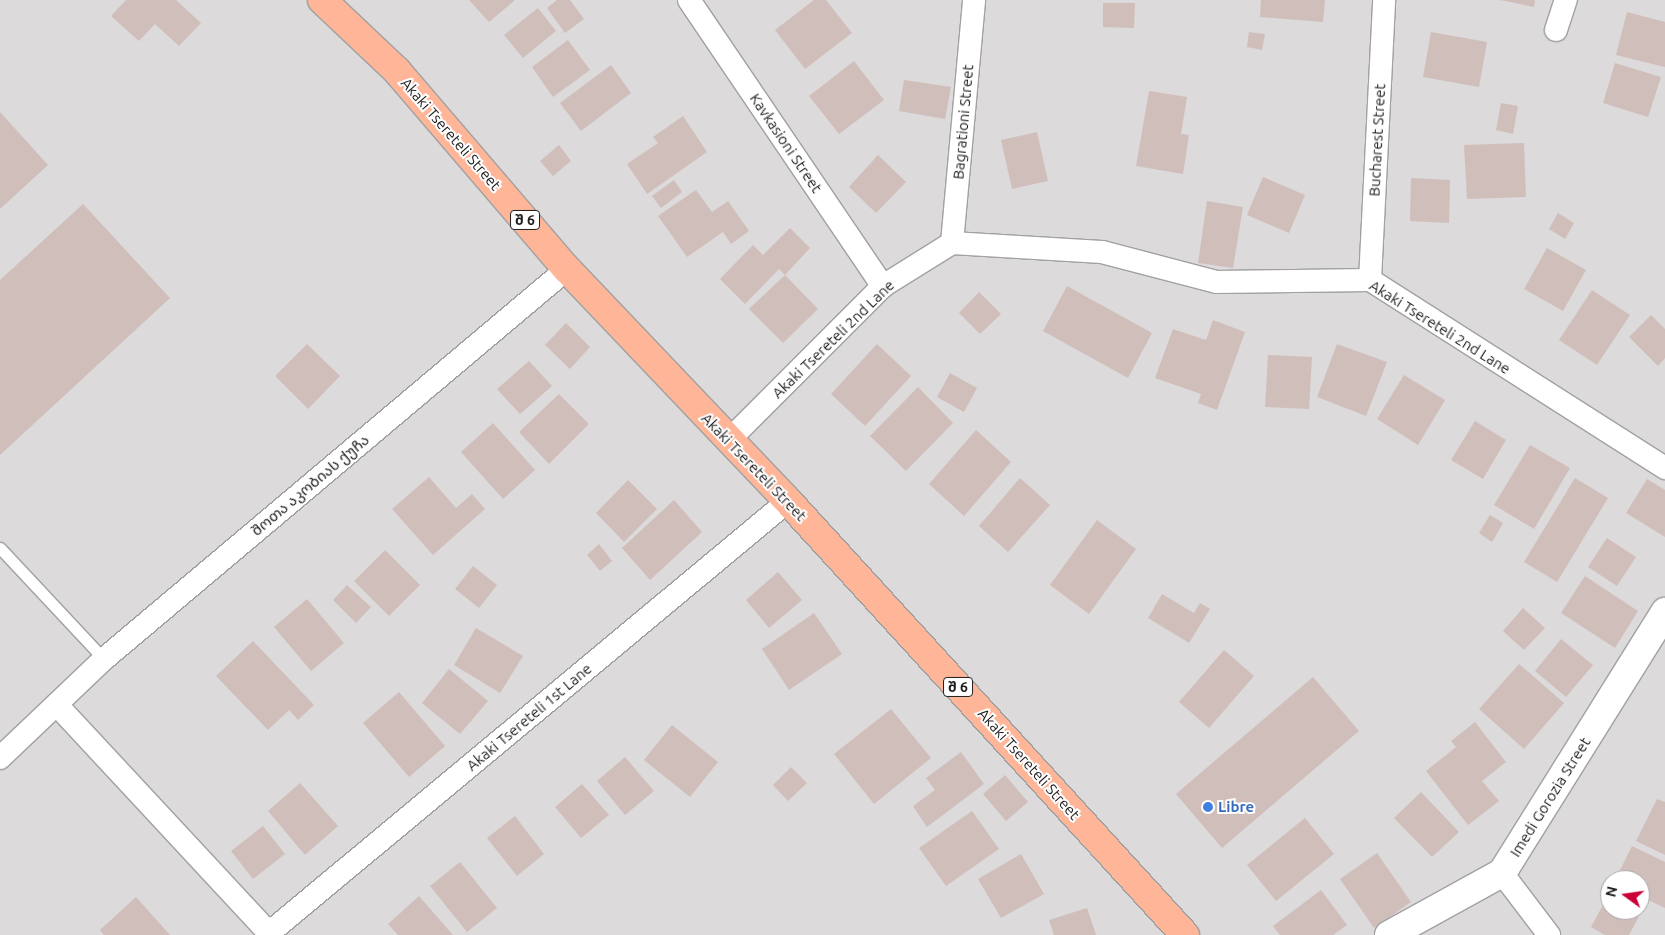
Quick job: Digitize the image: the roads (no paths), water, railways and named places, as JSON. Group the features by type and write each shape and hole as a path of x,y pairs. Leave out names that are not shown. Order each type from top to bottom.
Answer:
{"main road":[{"name":"Akaki Tsereteli Street","path":"322,0 397,71 567,269 728,441 788,501 1185,935"}],"street":[{"name":"Kavkasioni Street","path":"689,0 883,286"},
{"name":"Bagrationi Street","path":"952,243 974,0"},
{"name":"Bucharest Street","path":"1370,280 1384,0"},
{"path":"1556,30 1566,0"},
{"name":"Akaki Tsereteli 2nd Lane","path":"728,441 883,286 952,243 1102,252 1216,282 1370,280 1665,468"},
{"name":"შოთა აკობიას ქუჩა","path":"0,758 104,659 567,269"},
{"name":"Akaki Tsereteli 1st Lane","path":"270,934 788,501"},
{"name":"Imedi Gorozia Street","path":"1389,935 1502,873 1665,612"},
{"path":"57,705 270,934"},
{"path":"1502,873 1549,935"}],"lane":[{"path":"0,548 104,659"}],"place":[{"name":"Libre","path":"1208,807"}]}
